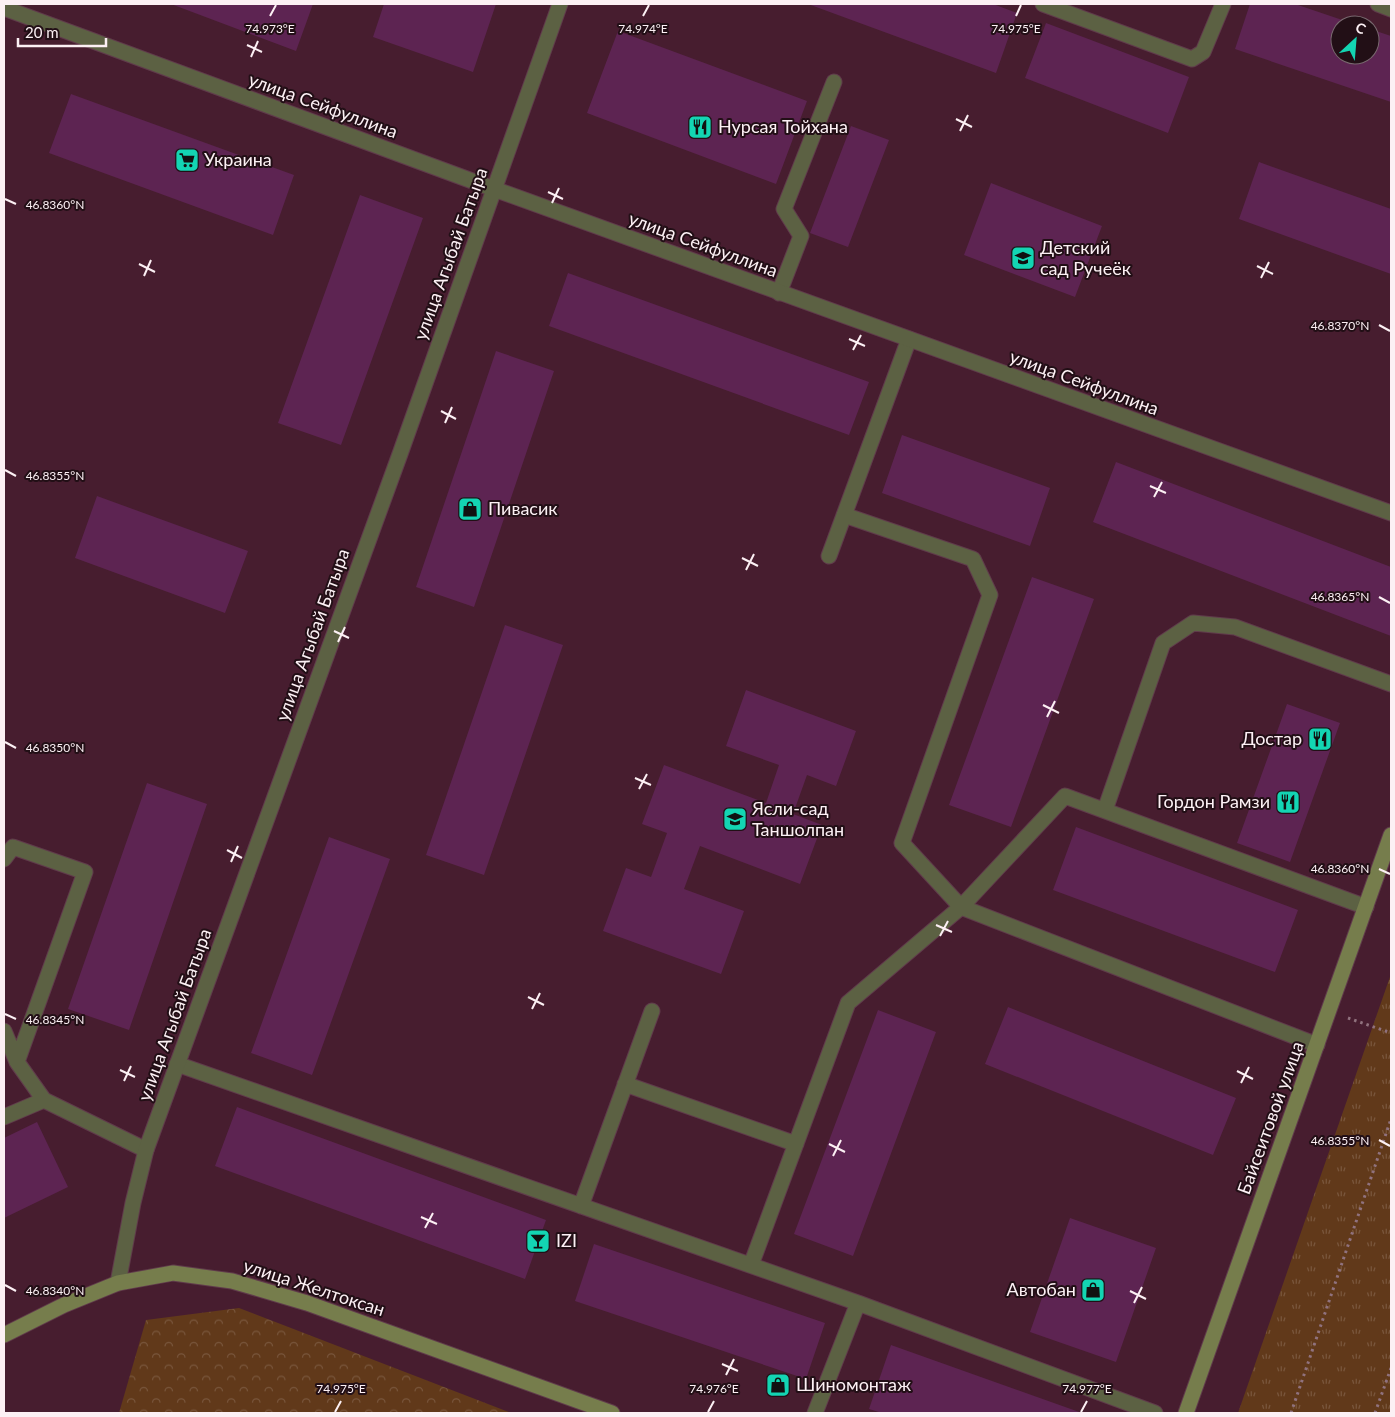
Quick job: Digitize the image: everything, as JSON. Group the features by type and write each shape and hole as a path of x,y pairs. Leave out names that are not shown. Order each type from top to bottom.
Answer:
{"street":[{"name":"улица Агыбай Батыра","path":"118,1283 133,1203 146,1150 400,454 560,4"},
{"path":"1043,4 1192,59 1204,52 1223,4"},
{"path":"1378,4 1391,9"},
{"name":"улица Сейфуллина","path":"4,8 779,293 1391,513"},
{"path":"779,293 801,236 784,209 834,82"},
{"path":"828,556 910,339"},
{"path":"844,514 973,559 990,595 902,842 961,907 1317,1044"},
{"path":"1105,810 1163,643 1193,623 1235,627 1391,684"},
{"path":"750,1266 848,1003 961,907 1065,796 1366,907"},
{"name":"Байсеитовой улица","path":"1186,1413 1391,835"},
{"path":"4,859 13,847 85,872 17,1062"},
{"path":"581,1206 652,1011"},
{"path":"4,1031 17,1062 44,1100 146,1150"},
{"path":"177,1064 858,1303 1155,1413"},
{"path":"625,1084 796,1144"},
{"path":"4,1117 44,1100"},
{"name":"улица Желтоксан","path":"4,1335 64,1305 118,1283 173,1273 232,1281 306,1303 612,1413"},
{"path":"816,1413 858,1303"}],"path":[{"path":"1329,1011 1391,1033"},
{"path":"1291,1413 1391,1118"},
{"path":"1375,1413 1391,1368"}],"green space":[{"path":"1391,974 1391,1413 1238,1413"},
{"path":"239,1308 511,1413 119,1413 146,1320"}],"building":[{"path":"171,4 313,4 296,51"},
{"path":"384,4 496,4 473,72 373,37"},
{"path":"808,4 993,4 1017,13 996,73"},
{"path":"1250,4 1295,4 1330,16 1330,65 1380,65 1380,32 1391,36 1391,102 1235,49"},
{"path":"1046,23 1189,77 1168,133 1025,78"},
{"path":"618,31 807,101 776,184 587,113"},
{"path":"71,94 294,175 273,235 49,153"},
{"path":"851,126 889,140 848,247 810,233"},
{"path":"1259,162 1391,209 1391,274 1239,219"},
{"path":"991,183 1102,226 1075,297 964,255"},
{"path":"360,195 423,218 341,445 278,423"},
{"path":"568,273 869,382 849,435 549,326"},
{"path":"496,351 554,371 474,607 416,587"},
{"path":"902,435 1050,488 1030,546 882,493"},
{"path":"1116,462 1391,567 1391,636 1093,522"},
{"path":"97,496 248,551 225,613 75,558"},
{"path":"1032,577 1094,599 1011,827 949,805"},
{"path":"505,625 563,645 484,875 426,855"},
{"path":"746,690 856,731 836,786 807,775 793,814 822,825 800,884 700,846 684,889 744,911 721,974 603,931 626,868 651,877 667,833 642,824 664,765 766,803 779,765 726,746"},
{"path":"1287,704 1340,723 1290,862 1237,843"},
{"path":"147,783 207,804 129,1030 68,1009"},
{"path":"1076,827 1298,910 1275,972 1053,890"},
{"path":"329,837 390,859 312,1075 251,1053"},
{"path":"1008,1007 1236,1098 1213,1155 985,1064"},
{"path":"878,1010 936,1032 853,1256 794,1234"},
{"path":"237,1107 546,1220 525,1279 215,1166"},
{"path":"37,1122 68,1187 4,1218 4,1138"},
{"name":"Автобан","path":"1070,1218 1156,1248 1116,1362 1030,1332"},
{"path":"594,1244 825,1323 806,1379 575,1301"},
{"path":"891,1345 1082,1413 882,1413 869,1409"}],"place":[{"name":"Нурсая Тойхана","path":"700,127"},
{"name":"Украина","path":"187,160"},
{"name":"Детский сад Ручеёк","path":"1023,258"},
{"name":"Пивасик","path":"470,509"},
{"name":"Достар","path":"1320,739"},
{"name":"Гордон Рамзи","path":"1288,802"},
{"name":"Ясли-сад Таншолпан","path":"735,819"},
{"name":"IZI","path":"538,1241"},
{"name":"Автобан","path":"1093,1290"},
{"name":"Шиномонтаж","path":"778,1385"}]}
